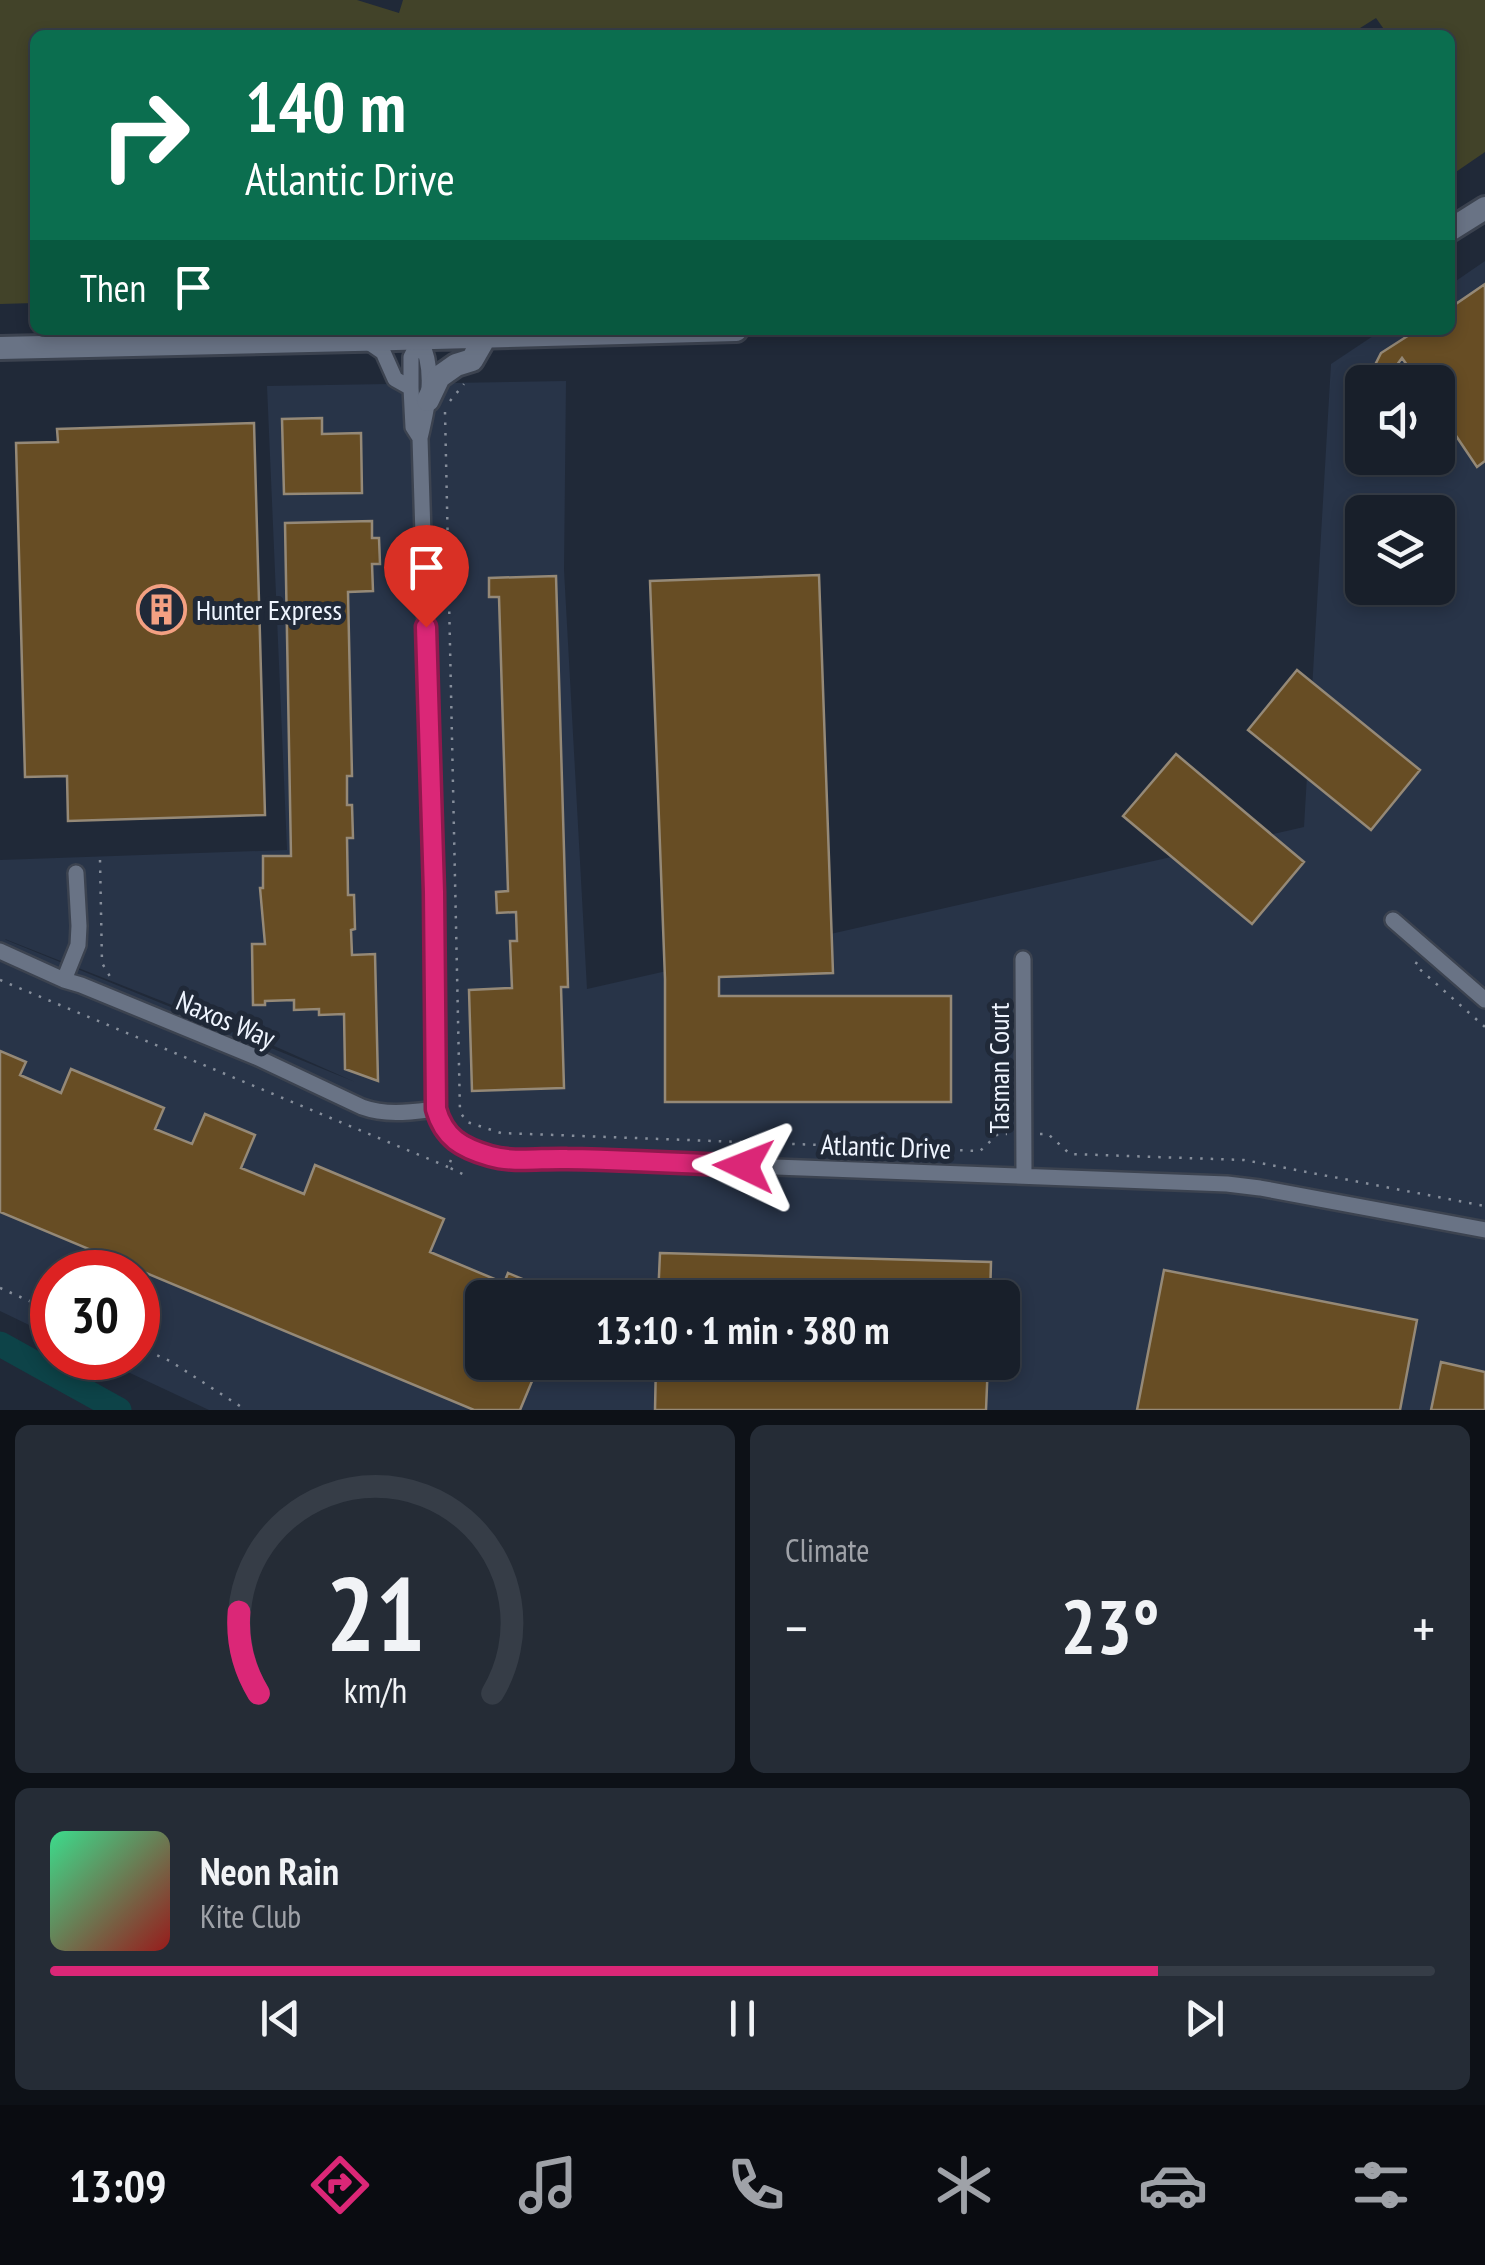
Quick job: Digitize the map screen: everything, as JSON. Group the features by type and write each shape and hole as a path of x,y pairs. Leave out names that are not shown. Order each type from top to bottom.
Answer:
{"main road":[{"path":"1455,227 1485,208"},
{"path":"0,348 578,335"},
{"path":"420,394 456,365 472,360 484,338"}],"street":[{"path":"420,338 429,357 420,394 420,438 434,892 436,1109"},
{"path":"364,339 383,352 395,379 420,394"},
{"path":"64,980 78,945 76,873"},
{"path":"1393,920 1485,1000"},
{"name":"Naxos Way","path":"0,951 256,1058 362,1108 396,1113 436,1109"},
{"name":"Tasman Court","path":"1023,960 1024,1176"},
{"name":"Atlantic Drive","path":"436,1109 445,1133 492,1157 1228,1184 1485,1230"}],"path":[{"path":"456,365 466,381 444,407 460,1112 467,1122 501,1133 980,1151 998,1134 1048,1134 1070,1154 1244,1160 1485,1206"},
{"path":"96,1020 113,979 102,963 100,860"},
{"path":"1428,950 1415,965 1485,1027"},
{"path":"0,980 448,1167"},
{"path":"0,1288 30,1301"},
{"path":"160,1357 246,1410"}],"shaded area":[{"path":"1485,261 1485,1410 209,1410 145,1380 160,1380 160,1250 30,1250 30,1325 0,1311 0,860 287,850 267,386 566,381 564,570 587,989 1304,827 1331,364 1374,335 1455,335 1455,282","holes":["5,939 263,1041 355,1082"]}],"green space":[{"path":"0,0 357,0 399,13 403,0 1485,0 1485,152 1455,173 1455,30 1384,30 1376,18 1357,30 30,30 30,303 0,304"}],"building":[{"path":"1485,284 1485,461 1477,467 1455,434 1455,365 1407,365 1402,358 1397,365 1376,363 1381,353 1409,335 1455,335 1455,305"},
{"path":"322,418 322,434 361,433 362,493 284,494 282,419"},
{"name":"Hunter Express","path":"254,423 265,815 68,821 67,776 25,777 16,443 58,442 57,429"},
{"path":"372,521 372,538 379,538 380,564 372,564 373,591 348,592 352,776 347,776 347,805 352,805 353,838 347,838 348,895 354,895 352,955 375,954 378,1081 345,1069 344,1014 294,1010 294,1000 253,1005 252,944 265,944 260,888 263,856 291,856 285,523"},
{"path":"819,575 833,973 719,977 719,996 951,996 951,1102 665,1102 665,979 650,581"},
{"path":"556,576 568,987 561,987 564,1088 472,1091 469,990 512,988 510,941 517,941 516,912 497,913 496,892 508,891 499,597 489,597 489,578"},
{"path":"1297,670 1420,770 1371,830 1248,730"},
{"path":"1176,754 1304,862 1252,924 1123,816"},
{"path":"0,1051 26,1062 20,1075 61,1093 71,1069 164,1108 155,1129 192,1144 205,1114 255,1135 241,1168 304,1194 315,1165 444,1219 430,1252 497,1280 465,1280 465,1380 532,1380 520,1410 474,1410 160,1279 160,1250 91,1250 0,1212"},
{"path":"660,1253 991,1262 990,1280 659,1280"},
{"path":"1164,1270 1417,1320 1400,1410 1137,1410"},
{"path":"508,1273 525,1280 505,1280"},
{"path":"1441,1362 1485,1372 1485,1410 1431,1410"},
{"path":"656,1380 987,1380 986,1410 655,1410"}],"waterway":[{"path":"0,1344 119,1410"}],"place":[{"name":"Hunter Express","path":"161,609"}],"route":[{"path":"426,627 436,1109 445,1133 492,1157 744,1166"}]}
